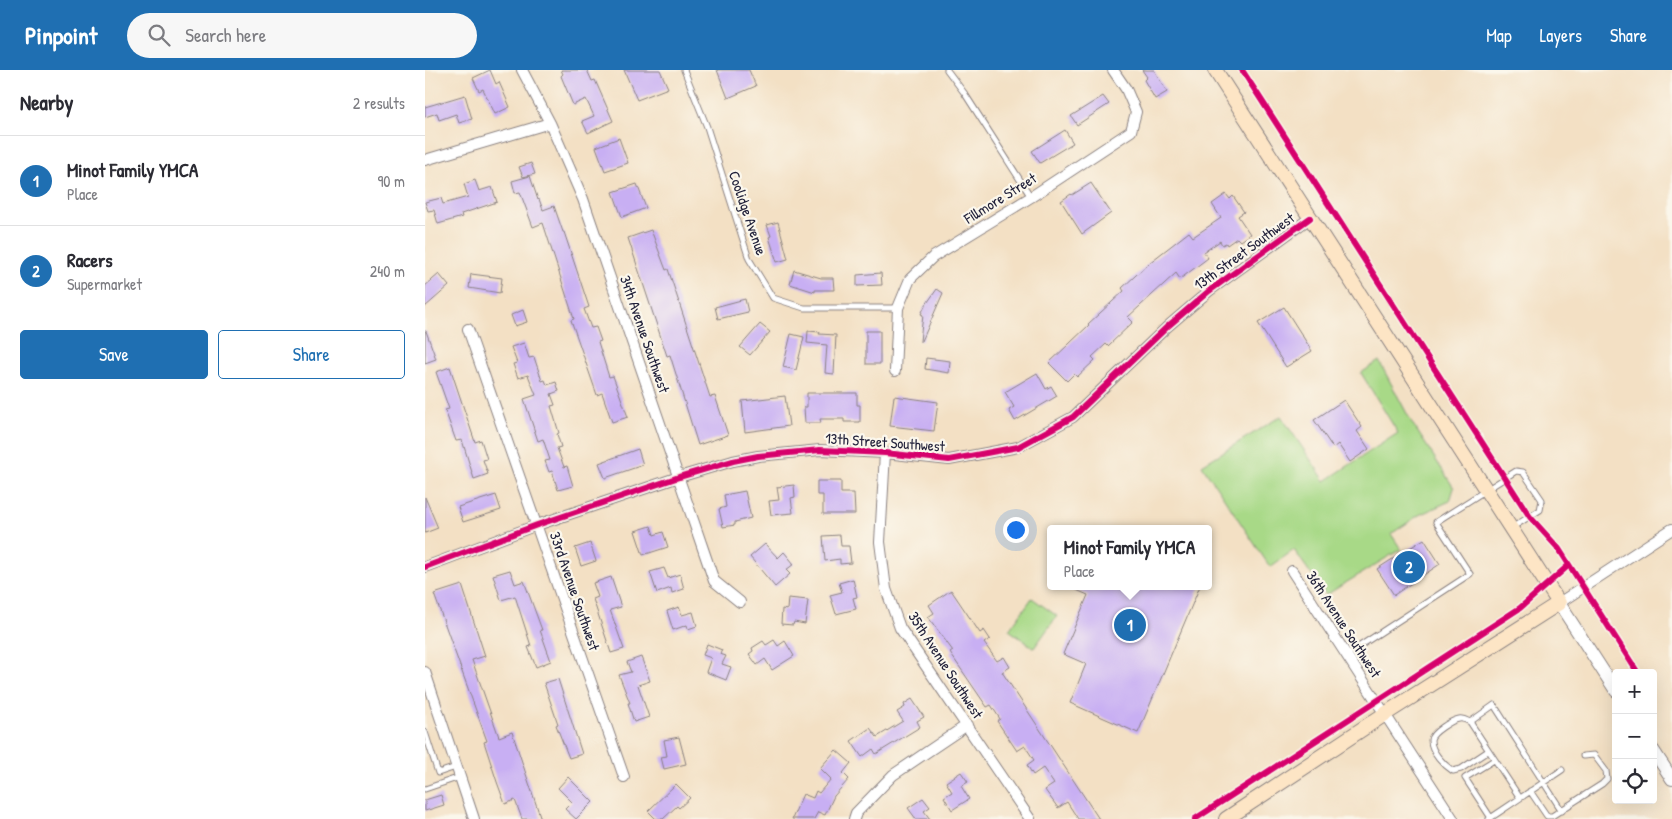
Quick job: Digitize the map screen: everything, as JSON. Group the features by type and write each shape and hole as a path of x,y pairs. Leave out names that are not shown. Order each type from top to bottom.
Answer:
{"main road":[{"path":"1215,70 1559,603 1385,714 1226,819"}],"street":[{"name":"34th Avenue Southwest","path":"522,70 550,123 583,199 714,581 740,602"},
{"name":"Fillmore Street","path":"895,371 898,308 911,279 933,257 1031,197 1131,131 1135,112 1126,89 1113,70"},
{"path":"425,160 550,123"},
{"name":"13th Street Southwest","path":"425,567 537,525 679,477 733,461 758,456 820,450 885,453 949,460 1018,447 1073,417 1167,327 1209,291 1310,218"},
{"name":"33rd Avenue Southwest","path":"468,330 624,777"},
{"name":"35th Avenue Southwest","path":"885,453 879,542 886,588 901,628 1029,819"},
{"path":"1612,685 1559,603 1672,529"},
{"name":"36th Avenue Southwest","path":"1292,571 1453,819"},
{"path":"425,672 474,819"},
{"path":"854,819 856,813 893,775 967,725"},
{"path":"1657,756 1672,779"}],"lane":[{"name":"Coolidge Avenue","path":"683,70 707,127 749,259 773,298 804,308 898,308"},
{"path":"947,70 965,94 1031,197"},
{"path":"1346,655 1469,574 1436,522 1516,471 1523,472 1541,500 1540,510 1512,528"},
{"path":"1470,722 1494,705 1562,811"},
{"path":"1488,751 1461,769 1453,771 1446,767 1437,756 1431,739 1433,735 1456,720 1462,718 1470,722 1520,798"},
{"path":"425,732 438,773 459,772"},
{"path":"1530,791 1547,816 1552,816 1562,811 1607,779 1606,771 1595,755 1583,756"},
{"path":"1494,760 1465,778 1490,818 1562,770"},
{"path":"425,789 459,772"}],"green space":[{"path":"1379,361 1412,423 1454,488 1450,501 1419,515 1391,534 1401,549 1326,595 1294,550 1270,567 1202,465 1281,416 1325,481 1398,433 1361,373"},
{"path":"1032,598 1057,616 1034,648 1009,630"}],"building":[{"path":"490,70 496,84 499,82 510,107 495,114 483,89 479,91 473,78"},
{"path":"561,70 587,70 592,81 595,80 613,121 588,133 582,121 594,116 586,99 573,105 561,76 563,74"},
{"path":"624,70 660,70 668,88 637,100"},
{"path":"717,70 749,70 756,86 728,98"},
{"path":"1142,70 1154,70 1167,92 1155,99 1144,80 1147,77"},
{"path":"465,95 472,119 459,123 456,114 439,120 437,113 425,117 425,107"},
{"path":"1103,96 1109,104 1077,125 1071,116"},
{"path":"1065,130 1073,143 1040,163 1032,151"},
{"path":"619,138 628,163 605,171 596,147"},
{"path":"531,163 535,174 523,177 519,167"},
{"path":"530,176 543,210 554,206 589,307 584,309 591,328 596,327 601,341 598,342 609,377 613,376 628,417 612,422 602,393 597,395 571,320 574,319 543,223 533,227 520,192 515,193 512,181"},
{"path":"475,180 479,191 492,187 497,202 461,214 462,217 438,224 434,210 428,211 425,202 441,198 443,204 468,197 464,184"},
{"path":"1091,183 1111,213 1082,234 1061,201"},
{"path":"637,184 646,208 622,217 613,192"},
{"path":"1226,194 1230,199 1233,196 1244,212 1238,216 1250,234 1240,241 1237,238 1227,245 1226,243 1222,245 1220,241 1204,252 1208,258 1180,279 1176,273 1128,317 1133,322 1108,346 1106,344 1092,357 1095,360 1077,377 1074,374 1067,381 1049,363 1124,291 1122,288 1149,263 1189,232 1193,237 1221,218 1212,204"},
{"path":"778,222 788,259 777,262 767,225"},
{"path":"651,230 666,270 668,269 710,397 715,396 728,435 698,445 670,355 667,356 628,238"},
{"path":"794,270 821,278 833,278 834,290 815,290 815,292 790,284"},
{"path":"881,273 882,285 857,286 857,275"},
{"path":"439,274 449,286 425,307 425,286"},
{"path":"471,274 502,278 500,293 469,288"},
{"path":"937,289 943,293 922,341 920,341 923,315 921,314"},
{"path":"745,299 748,312 718,319 715,307"},
{"path":"1284,307 1312,351 1286,367 1258,323"},
{"path":"523,310 527,322 515,326 511,315"},
{"path":"760,324 770,332 750,355 740,347"},
{"path":"425,331 436,359 425,363"},
{"path":"808,331 836,335 834,374 825,373 827,345 807,343"},
{"path":"866,331 880,331 880,364 866,364"},
{"path":"791,334 804,337 796,370 783,367"},
{"path":"524,343 529,358 534,357 542,381 545,380 547,385 556,382 559,391 551,394 555,405 551,406 561,447 557,448 564,467 567,466 573,486 558,490 552,471 549,472 545,461 550,460 543,439 538,441 524,399 536,395 528,375 518,378 513,364 517,363 511,347"},
{"path":"926,358 950,361 949,373 925,369"},
{"path":"450,367 475,442 481,440 487,459 483,460 488,474 474,479 462,440 456,441 445,410 449,409 436,372"},
{"path":"1037,373 1046,389 1051,386 1057,396 1015,421 1009,410 1014,407 1005,392"},
{"path":"807,393 857,393 857,405 860,405 860,422 844,422 844,419 820,419 821,423 805,423 804,407 807,407"},
{"path":"785,396 789,426 745,432 742,401"},
{"path":"894,396 938,402 934,431 890,426"},
{"path":"1344,400 1362,427 1357,431 1369,449 1350,462 1338,444 1333,448 1314,420"},
{"path":"638,449 643,465 605,478 599,463"},
{"path":"817,481 841,481 841,493 854,493 855,514 823,514 823,495 817,495"},
{"path":"794,485 795,497 791,498 793,513 771,515 769,501 779,500 777,487"},
{"path":"745,491 751,518 735,522 735,525 723,527 719,509 726,507 724,495"},
{"path":"496,495 501,510 463,522 458,507"},
{"path":"425,497 438,528 425,533"},
{"path":"651,526 654,535 663,532 668,547 643,555 635,531"},
{"path":"840,535 841,546 849,546 851,563 840,564 840,559 825,561 823,536"},
{"path":"1424,539 1440,564 1394,595 1377,569"},
{"path":"590,543 596,561 581,566 575,548"},
{"path":"765,544 778,558 784,552 794,564 786,570 790,574 775,587 750,557"},
{"path":"664,568 668,578 680,574 684,589 672,593 671,588 657,593 650,572"},
{"path":"510,570 515,584 524,581 551,661 536,667 528,647 531,646 515,596 501,600 493,575"},
{"path":"611,577 621,607 610,610 624,649 611,653 593,599 598,597 593,583"},
{"path":"853,579 857,597 853,598 856,609 836,614 830,595 842,592 839,583"},
{"path":"462,585 485,656 472,660 499,737 512,732 541,819 522,819 515,800 505,804 497,782 484,742 487,741 434,594"},
{"path":"951,590 980,633 984,630 990,639 984,643 997,661 1004,657 1010,667 1002,672 1099,819 1078,819 1067,802 1058,808 1045,790 1054,784 1043,768 1033,775 1027,765 1034,760 1025,746 1017,751 997,721 1000,719 991,705 987,707 950,653 953,651 928,617 934,613 929,605"},
{"path":"1076,590 1198,590 1138,733 1070,703 1086,664 1063,654 1088,595"},
{"path":"788,598 808,600 805,624 794,622 793,625 781,624 782,609 787,610"},
{"path":"679,607 682,615 693,612 697,626 688,629 687,625 673,630 667,611"},
{"path":"774,640 778,646 785,641 794,656 772,670 765,659 757,665 749,654 753,651 752,648 763,641 766,645"},
{"path":"707,644 722,650 720,654 726,656 722,664 731,667 726,680 706,672 711,658 703,655"},
{"path":"641,657 650,681 638,685 649,717 634,722 628,703 630,703 619,675 631,672 627,662"},
{"path":"558,679 582,754 569,758 556,725 558,724 544,683"},
{"path":"912,699 924,717 917,721 920,727 876,754 873,749 862,757 851,741 870,728 877,737 903,721 897,712"},
{"path":"679,737 686,764 664,769 661,757 667,756 664,740"},
{"path":"836,750 851,763 843,773 849,779 834,796 825,815 818,812 814,819 792,819 803,794 813,798 816,791 819,793 831,779 820,768"},
{"path":"961,772 968,782 961,786 969,799 952,810 944,797 952,792 946,782"},
{"path":"568,777 593,802 576,819 565,809 572,802 558,788"},
{"path":"676,784 690,798 679,808 677,806 663,819 656,819 648,811"},
{"path":"441,795 444,805 425,811 425,800"},
{"path":"923,798 930,807 924,811 930,819 916,819 908,808"}],"cycle path":[{"path":"1242,70 1530,517 1559,549 1635,669"},
{"path":"425,567 537,525 679,477 733,461 758,456 820,450 885,453 949,460 1018,447 1073,417 1167,327 1209,291 1310,218"},
{"path":"1195,819 1520,608 1569,565"}],"place":[{"name":"Racers","path":"1409,567"},
{"name":"Minot Family YMCA","path":"1130,625"}]}
